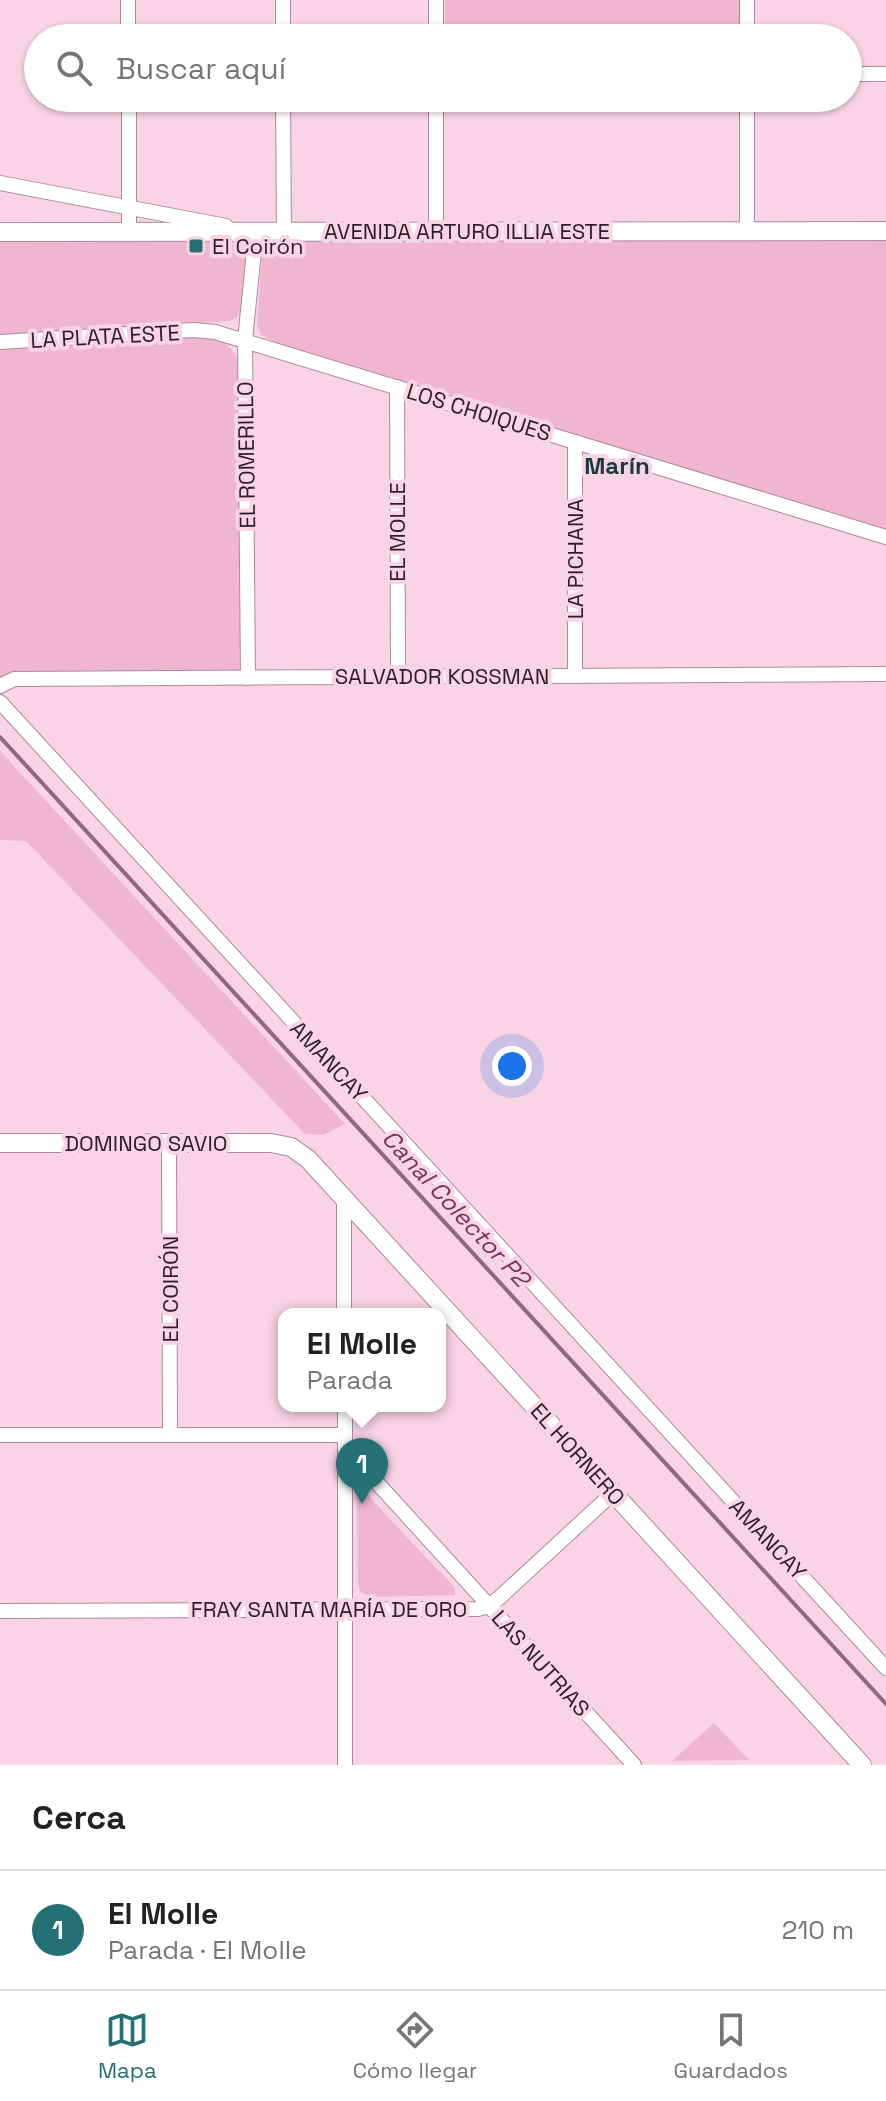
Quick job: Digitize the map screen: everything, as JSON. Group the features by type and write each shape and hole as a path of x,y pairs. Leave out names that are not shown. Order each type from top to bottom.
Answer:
{"street":[{"path":"128,0 128,24"},
{"path":"283,0 283,24"},
{"path":"436,0 436,24"},
{"path":"747,0 747,24"},
{"path":"862,74 886,74"},
{"path":"129,112 129,232"},
{"path":"283,112 284,232"},
{"path":"436,112 436,232"},
{"path":"747,112 747,231"},
{"path":"0,183 256,232"},
{"name":"AVENIDA ARTURO ILLIA ESTE","path":"0,232 886,231"},
{"name":"EL ROMERILLO","path":"248,678 245,340 256,232"},
{"name":"LOS CHOIQUES","path":"210,331 886,537"},
{"name":"LA PLATA ESTE","path":"0,342 210,331"},
{"name":"EL MOLLE","path":"397,387 398,677"},
{"name":"LA PICHANA","path":"575,442 575,676"},
{"name":"SALVADOR KOSSMAN","path":"0,686 14,679 886,674"},
{"name":"AMANCAY","path":"0,702 886,1668"},
{"name":"DOMINGO SAVIO","path":"0,1143 271,1143 291,1147"},
{"name":"EL COIRÓN","path":"169,1143 170,1435"},
{"name":"EL HORNERO","path":"291,1147 308,1159 444,1308"},
{"path":"344,1199 344,1308"},
{"name":"EL HORNERO","path":"446,1310 862,1765"},
{"path":"345,1412 345,1765"},
{"path":"0,1435 345,1435"},
{"name":"LAS NUTRIAS","path":"345,1464 370,1475 634,1765"},
{"name":"FRAY SANTA MARÍA DE ORO","path":"0,1611 473,1609 489,1606 613,1493"}],"shaded area":[{"path":"445,0 740,0 739,24 445,24"},
{"path":"886,238 886,530 277,343 261,335 257,325 263,239"},
{"path":"0,239 249,239 241,311 230,321 0,335"},
{"path":"200,336 225,344 234,352 239,365 242,672 0,679 0,348"},
{"path":"0,751 345,1124 323,1135 305,1134 26,841 0,840"},
{"path":"360,1487 455,1588 455,1595 371,1597 361,1592 358,1586 357,1491"},
{"path":"714,1723 749,1760 672,1761"}],"waterway":[{"name":"Canal Colector P2","path":"0,737 886,1704"}],"place":[{"name":"El Coirón","path":"196,246"},
{"name":"El Molle","path":"362,1504"}],"district":[{"name":"Marín","path":"617,465"}]}
